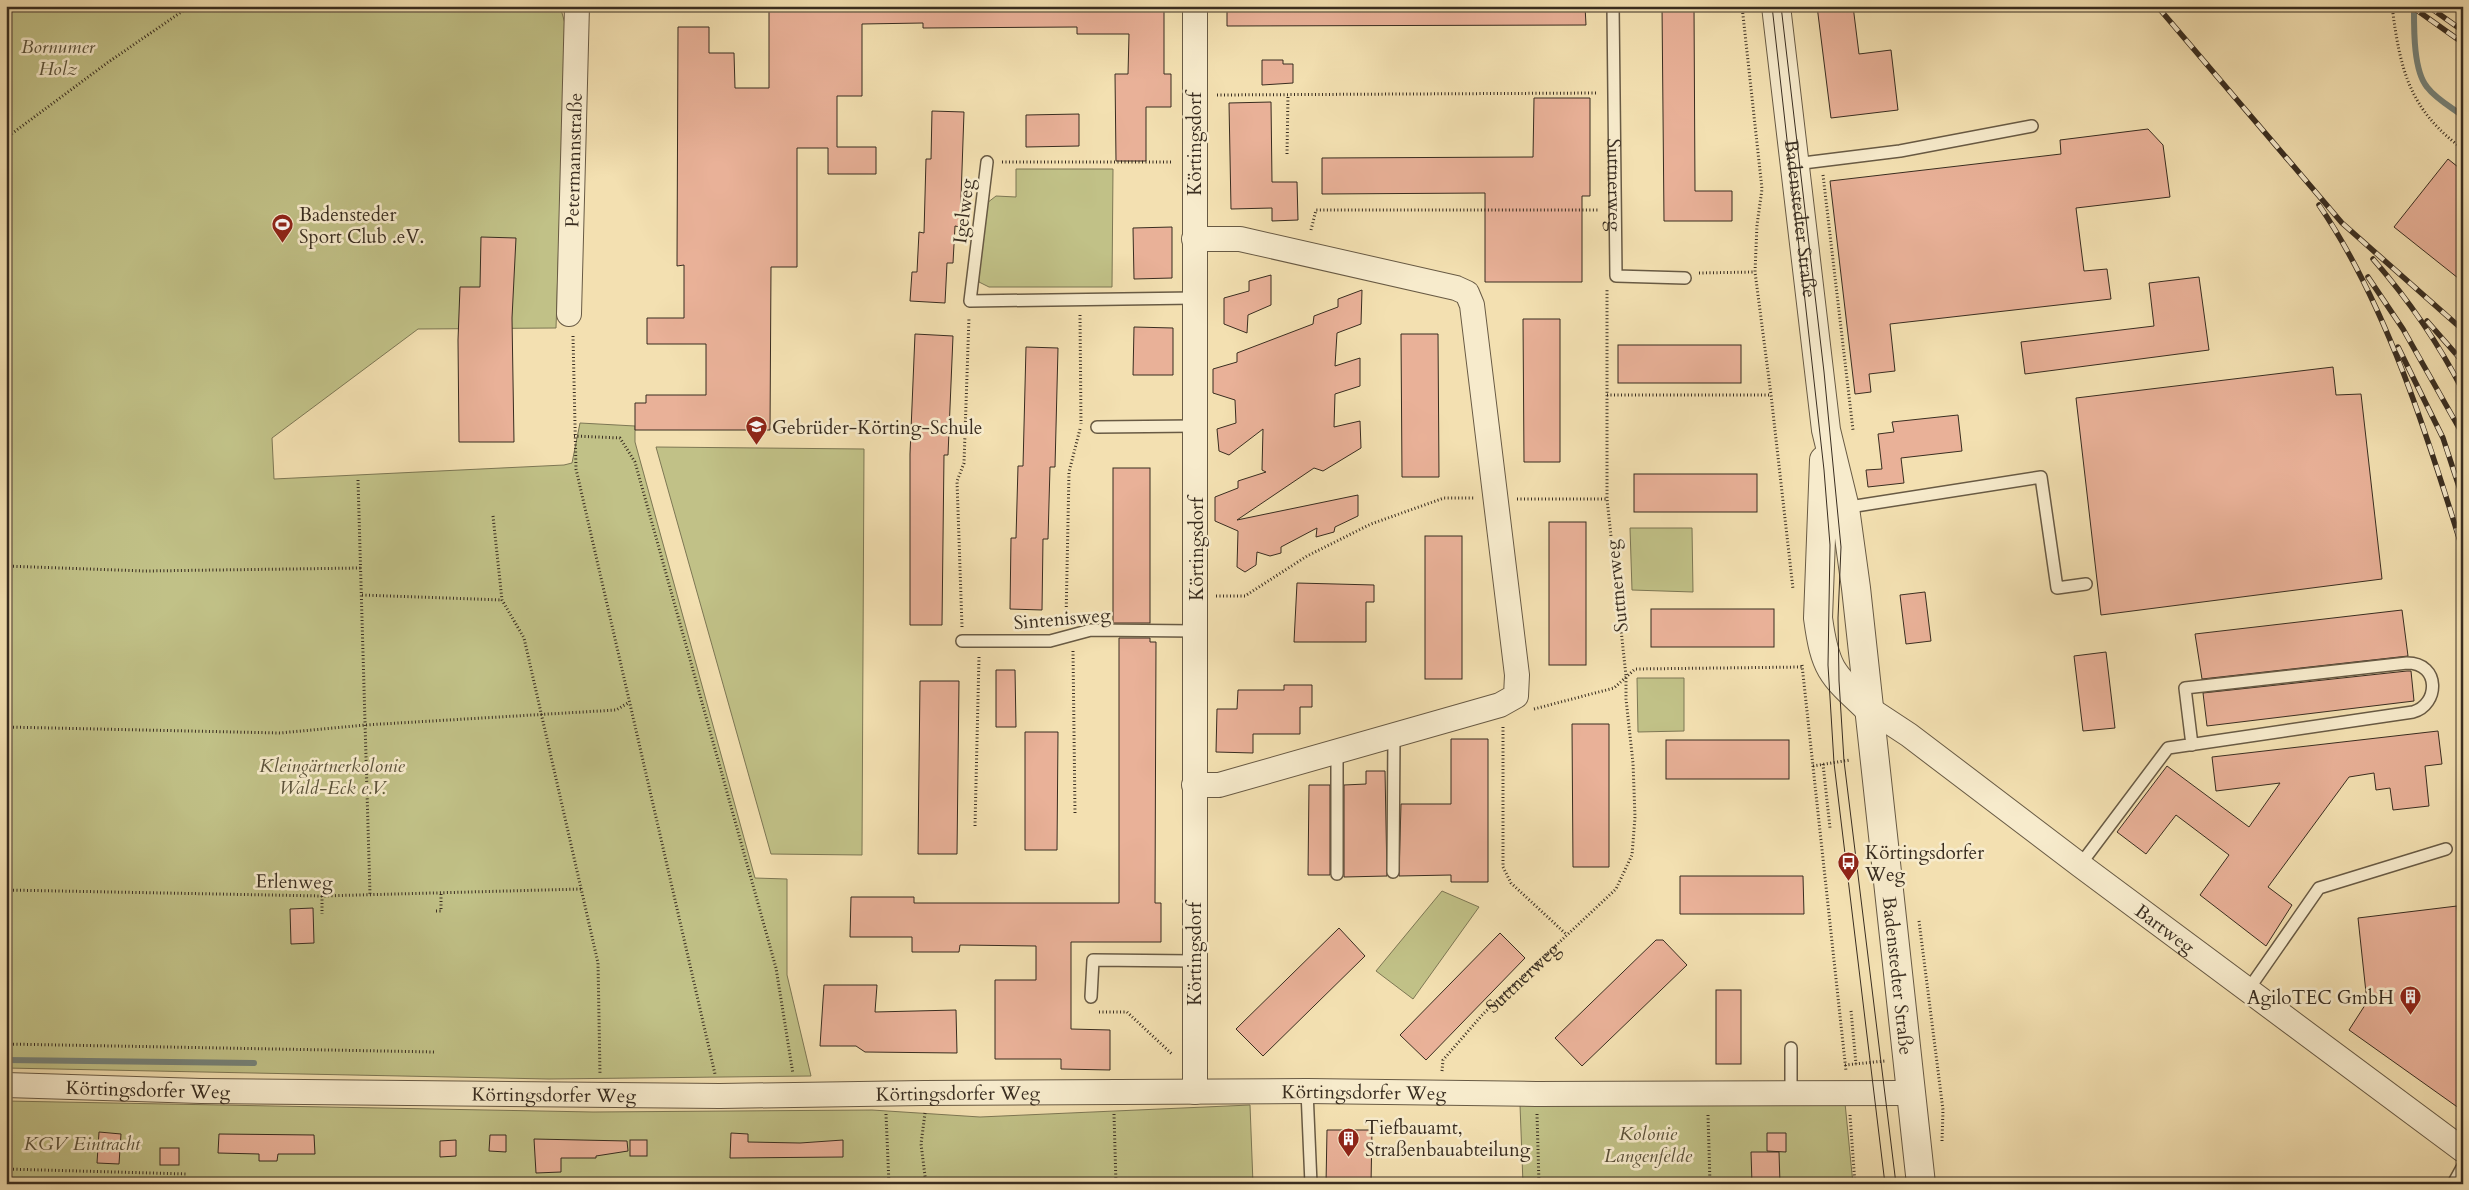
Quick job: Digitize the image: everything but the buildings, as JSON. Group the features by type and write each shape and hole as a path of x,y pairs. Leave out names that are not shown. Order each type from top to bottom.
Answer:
{"street":[{"name":"Petermannstraße","path":"569,314 577,6"},
{"name":"Körtingsdorf","path":"1195,6 1193,162 1196,595 1194,785 1195,1084"},
{"name":"Badenstedter Straße","path":"1776,6 1808,162 1826,430 1834,510 1868,708 1921,1184"},
{"path":"1194,239 1240,239 1456,288 1467,293 1472,305 1517,675 1516,696 1500,705 1219,785 1194,785"},
{"name":"Badenstedter Straße","path":"1834,510 1818,618 1822,644 1826,662 1839,681 1868,708"},
{"name":"Bartweg","path":"1868,708 1909,735 2080,865 2463,1150"},
{"name":"Körtingsdorfer Weg","path":"6,1085 193,1090 720,1096 797,1096 924,1092 1113,1093 1195,1084 1307,1091 1536,1094 1707,1092 1911,1093"}],"lane":[{"name":"Suttnerweg","path":"1613,6 1616,276"},
{"path":"1808,162 1900,151 2032,126"},
{"name":"Igelweg","path":"970,302 987,162"},
{"path":"1616,276 1685,278"},
{"path":"970,302 1194,298"},
{"path":"1097,427 1195,426"},
{"path":"1834,510 2041,477 2056,588 2086,584"},
{"name":"Sintenisweg","path":"962,641 1050,641 1091,630 1196,631"},
{"path":"2080,865 2168,748 2192,745 2421,710 2430,698 2431,676 2425,667 2418,663 2407,663 2185,688 2192,745"},
{"path":"1393,872 1394,736"},
{"path":"1337,752 1337,874"},
{"path":"2248,990 2319,888 2446,849"},
{"path":"1091,997 1093,960 1194,961"},
{"path":"1791,1048 1791,1092"},
{"path":"1307,1091 1311,1184"},
{"path":"2453,1184 2463,1166"}],"path":[{"path":"6,138 107,63 190,6"},
{"path":"1742,6 1762,190 1757,225 1754,272 1772,395 1794,599"},
{"path":"2392,6 2404,73 2415,100 2438,127 2463,149"},
{"path":"1194,95 1614,93"},
{"path":"1287,154 1288,94"},
{"name":"Igelweg","path":"987,162 1193,162"},
{"path":"1808,162 1853,436"},
{"path":"1303,229 1313,231 1316,210 1615,210"},
{"path":"1685,278 1694,273 1754,272"},
{"name":"Suttnerweg","path":"1440,1092 1443,1060 1483,1014 1616,889 1632,855 1635,817 1633,763 1626,698 1626,676 1607,499 1608,288 1616,276"},
{"path":"1075,813 1069,636 1069,472 1081,427 1079,300"},
{"path":"962,641 957,481 964,463 970,302"},
{"path":"569,314 572,328 576,469 628,703 720,1096"},
{"path":"1607,395 1772,395"},
{"path":"1081,427 1097,427"},
{"path":"574,436 620,438 635,462 776,968 797,1096"},
{"path":"358,480 370,895"},
{"path":"1196,595 1246,596 1307,556 1371,524 1444,498 1607,499"},
{"path":"493,516 502,600 524,638 598,963 600,1095"},
{"path":"6,566 145,571 361,568"},
{"path":"362,596 502,600"},
{"path":"975,826 979,641"},
{"path":"1801,657 1848,1092 1855,1184"},
{"path":"1516,696 1532,710 1614,688 1635,669 1802,667"},
{"path":"6,727 280,733 364,725 540,713 616,710 628,703"},
{"path":"1503,719 1503,867 1511,883 1567,935"},
{"path":"1823,764 1830,828"},
{"name":"Erlenweg","path":"6,890 322,896 581,889"},
{"path":"436,911 441,911 442,893"},
{"path":"322,896 322,914"},
{"path":"1919,920 1943,1110 1942,1145"},
{"path":"1091,997 1090,1012 1127,1012 1195,1084"},
{"path":"1851,1011 1856,1064"},
{"path":"6,1044 436,1052"},
{"path":"924,1092 925,1120 921,1144 926,1184"},
{"path":"1707,1092 1710,1184"},
{"path":"1113,1093 1116,1184"},
{"path":"886,1094 889,1184"},
{"path":"1536,1094 1539,1184"},
{"path":"6,1169 187,1174"}],"green space":[{"path":"6,6 560,6 566,27 556,328 418,329 272,438 274,479 564,465 572,463 580,423 635,426 635,442 755,878 787,879 787,975 811,1076 549,1079 6,1068"},
{"path":"1016,169 1113,169 1112,287 989,287 979,282 978,275 987,203 996,196 1016,197"},
{"path":"656,447 864,449 862,855 771,854"},
{"path":"1630,528 1692,528 1693,592 1632,590"},
{"path":"1637,678 1684,678 1684,731 1638,732"},
{"path":"1442,891 1479,907 1413,999 1376,971"},
{"name":"KGV Eintracht","path":"6,1101 593,1112 872,1110 980,1117 1250,1105 1253,1184 6,1184"},
{"name":"Kolonie Langenfelde","path":"1845,1103 1853,1184 1523,1184 1520,1105"}],"waterway":[{"path":"2414,6 2415,48 2422,80 2444,103 2463,116"},
{"path":"6,1060 254,1063"}],"tram line":[{"path":"1772,6 1824,470 1830,545 1828,665 1834,763 1885,1184"},
{"path":"1781,6 1824,372 1841,547 1838,618 1839,681 1844,761 1896,1184"}],"railway":[{"path":"2157,6 2342,223 2463,330"},
{"path":"2411,6 2463,43"},
{"path":"2428,6 2463,31"},
{"path":"2319,205 2343,243 2385,327 2420,417 2463,551"},
{"path":"2373,259 2422,322 2444,356 2463,391"},
{"path":"2368,277 2403,329 2463,435"},
{"path":"2427,321 2463,362"},
{"path":"2398,347 2443,438 2463,499"}],"place":[{"name":"Badensteder Sport Club .eV.","path":"283,244"},
{"name":"Gebrüder-Körting-Schule","path":"756,446"},
{"name":"Körtingsdorfer Weg","path":"1849,882"},
{"name":"AgiloTEC GmbH","path":"2410,1016"},
{"name":"Tiefbauamt, Straßenbauabteilung","path":"1349,1157"}],"park label":[{"name":"Bornumer Holz","path":"58,57"},
{"name":"Kleingärtnerkolonie Wald-Eck e.V.","path":"332,776"}]}
